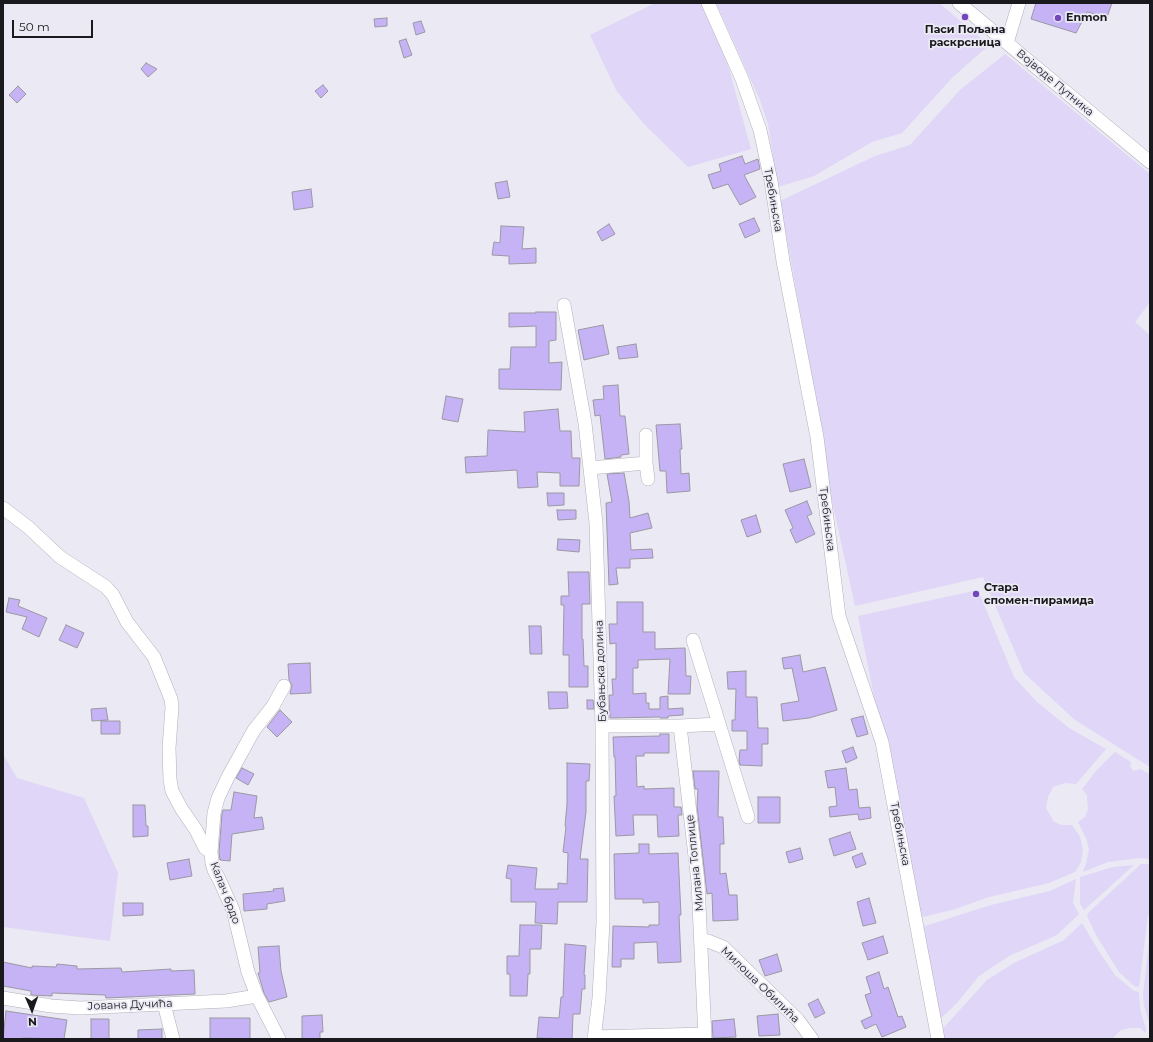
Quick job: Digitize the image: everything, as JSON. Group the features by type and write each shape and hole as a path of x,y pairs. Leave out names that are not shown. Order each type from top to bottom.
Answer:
{"street":[{"name":"Требињска","path":"708,3 742,79 760,130 771,181 784,261 817,437 839,616 882,742 938,1039"},
{"name":"Војводе Путника","path":"959,3 1150,162"},
{"path":"1007,43 1019,3"},
{"name":"Бубањска долина","path":"564,305 581,396 596,522 602,726 603,922 599,998 594,1038"},
{"path":"646,435 646,463 648,479"},
{"path":"590,468 646,463"},
{"path":"3,508 28,527 60,557 106,587 113,595 126,622 154,657 171,699 172,707 169,748 170,780 172,791 196,830 204,848 211,852"},
{"path":"693,640 748,817"},
{"name":"Калач брдо","path":"279,1039 257,996 248,972 233,910 214,870 211,852 214,813 220,794 231,770 254,730 273,706 284,686"},
{"path":"602,726 680,726 719,724"},
{"name":"Милана Топлице","path":"680,726 698,882 705,1036"},
{"name":"Милоша Обилића","path":"701,940 723,947 798,1020 812,1039"},
{"name":"Јована Дучића","path":"3,998 51,1006 80,1008 241,1000 257,996"},
{"path":"164,1004 173,1039"},
{"path":"594,1038 705,1036"}],"shaded area":[{"path":"655,3 706,3 722,43 751,149 688,167 643,123 616,90 590,35"},
{"path":"716,3 939,3 989,45 952,78 902,133 872,142 814,176 778,187 768,124 760,100"},
{"path":"1005,54 1150,174 1150,302 1135,322 1150,335 1150,767 1075,720 1024,673 983,577 855,606 824,464 807,350 780,201 875,156 910,145 960,90"},
{"path":"978,590 1014,677 1036,701 1069,728 1106,749 1076,784 1065,783 1053,787 1048,797 1046,808 1054,822 1062,825 1072,825 1080,837 1083,850 1081,862 1075,872 1049,883 989,897 952,910 918,918 858,616"},
{"path":"1115,752 1131,762 1130,767 1134,771 1141,769 1150,775 1150,859 1140,858 1108,862 1083,872 1089,849 1086,838 1078,822 1085,817 1088,809 1087,795 1082,789 1096,771"},
{"path":"3,754 17,778 84,798 118,873 110,941 3,927"},
{"path":"1141,864 1150,864 1150,912 1148,915 1139,987 1134,986 1119,972 1096,935 1087,914"},
{"path":"1134,865 1084,910 1080,904 1080,877 1113,867"},
{"path":"1076,879 1073,903 1079,914 1057,935 1009,956 979,976 957,1003 935,1024 919,928 991,905 1050,891"},
{"path":"1082,923 1115,975 1134,991 1139,992 1140,1009 1146,1033 1140,1028 1130,1028 1121,1030 1112,1039 938,1039 937,1035 987,980 1014,963 1064,940"},
{"path":"1150,933 1150,1026 1144,1006 1143,995"}],"building":[{"name":"Enmon","path":"1036,3 1112,3 1107,17 1087,12 1076,33 1031,19"},
{"path":"387,18 387,26 375,27 374,19"},
{"path":"421,21 425,32 416,35 413,23"},
{"path":"406,39 412,55 404,58 399,41"},
{"path":"146,63 157,69 148,77 141,69"},
{"path":"323,85 328,91 321,98 315,91"},
{"path":"18,86 26,94 17,103 9,95"},
{"path":"742,156 745,164 758,159 760,169 744,175 756,197 740,205 728,184 713,189 708,175 721,171 719,164"},
{"path":"507,181 510,197 498,199 495,183"},
{"path":"311,189 313,207 294,210 292,192"},
{"path":"754,218 760,231 745,238 739,224"},
{"path":"609,224 615,234 602,241 597,232"},
{"path":"501,226 524,227 522,249 536,248 536,263 509,264 509,256 492,255 494,242 500,243"},
{"path":"556,312 556,340 549,341 549,363 562,362 561,390 499,389 499,369 510,369 511,347 536,347 536,326 509,327 509,313"},
{"path":"603,325 609,354 584,360 578,330"},
{"path":"636,344 638,357 619,359 617,347"},
{"path":"618,385 620,416 625,416 629,454 621,455 621,457 605,459 600,415 595,416 593,400 604,399 603,386"},
{"path":"446,396 463,399 458,422 442,419"},
{"path":"558,409 560,431 571,431 572,458 580,458 579,486 560,486 560,473 537,472 538,487 518,488 517,470 466,473 465,457 487,456 488,430 525,432 524,412"},
{"path":"680,424 682,449 680,449 681,474 689,473 690,491 667,493 666,471 660,471 656,425"},
{"path":"804,459 811,487 790,492 783,464"},
{"path":"624,473 629,501 630,518 648,513 652,528 630,533 631,550 652,549 653,558 630,559 630,568 616,568 618,584 609,585 606,503 612,502 607,474"},
{"path":"547,493 564,493 564,505 548,506"},
{"path":"807,501 812,514 807,516 815,534 796,543 790,530 793,528 785,510"},
{"path":"557,510 576,510 576,519 558,520"},
{"path":"756,515 761,532 747,537 741,520"},
{"path":"558,539 580,540 579,552 557,550"},
{"path":"568,572 589,572 590,604 582,604 582,639 584,666 588,666 588,687 569,687 569,655 563,655 564,605 561,605 561,596 569,596"},
{"path":"9,598 20,600 18,606 47,618 39,637 22,629 27,617 6,612"},
{"path":"617,602 643,602 643,632 655,632 655,649 685,648 686,676 691,676 690,694 668,694 670,659 638,660 638,668 633,668 633,694 646,693 646,703 649,703 649,709 660,709 660,697 668,696 668,709 683,708 683,715 668,716 668,718 610,718 609,695 613,695 612,679 616,679 616,643 610,644 609,624 617,624"},
{"path":"66,625 84,633 77,648 59,640"},
{"path":"529,626 541,626 542,654 530,654"},
{"path":"800,655 803,672 825,667 837,710 809,718 783,721 781,704 799,701 792,668 784,669 782,658"},
{"path":"310,663 311,693 290,694 292,685 289,680 288,664"},
{"path":"746,671 746,697 757,697 758,728 768,728 768,744 762,744 762,766 740,765 740,750 747,750 747,731 732,731 732,720 735,720 736,689 728,689 727,672"},
{"path":"548,692 567,692 568,708 549,709"},
{"path":"587,700 593,700 594,709 587,709"},
{"path":"106,708 108,720 92,721 91,709"},
{"path":"280,710 292,722 277,737 267,727"},
{"path":"863,716 868,734 857,737 851,719"},
{"path":"101,721 120,721 120,734 101,734"},
{"path":"660,734 669,734 669,753 644,753 644,756 636,756 637,787 644,786 644,789 674,788 674,807 681,807 682,815 678,815 679,836 658,837 657,815 633,815 634,835 616,836 614,796 616,796 615,757 613,737 660,736"},
{"path":"853,747 857,758 846,763 842,751"},
{"path":"567,763 590,764 589,781 586,781 586,812 580,859 588,859 587,902 558,902 557,924 535,923 536,902 511,902 511,879 506,878 508,865 537,868 535,889 558,889 558,883 567,884 568,853 563,852 566,827"},
{"path":"242,768 254,774 248,785 236,778"},
{"path":"846,768 849,790 857,789 859,808 870,807 871,818 859,820 858,814 830,817 829,807 837,806 835,787 828,788 825,771"},
{"path":"693,771 719,771 718,817 723,817 724,844 720,844 720,874 726,873 729,895 737,895 738,920 713,921 712,893 707,894 697,806 698,789 695,789"},
{"path":"234,792 257,796 254,818 262,817 264,829 232,834 230,861 220,860 219,852 222,814 223,810 231,810"},
{"path":"758,797 780,797 780,823 758,823"},
{"path":"133,805 145,805 148,836 133,837"},
{"path":"850,832 856,849 834,856 829,839"},
{"path":"639,844 649,844 649,854 678,853 681,915 679,915 681,962 658,963 657,942 634,943 634,959 621,959 621,967 612,967 613,926 649,927 649,925 659,925 659,902 643,903 643,899 615,899 614,854 639,853"},
{"path":"800,848 803,859 789,863 786,852"},
{"path":"862,853 866,864 856,868 852,857"},
{"path":"189,859 192,876 170,880 167,863"},
{"path":"283,888 285,901 267,904 267,909 244,911 243,894 274,891 273,889"},
{"path":"869,898 876,923 863,926 857,902"},
{"path":"123,903 143,903 143,915 123,916"},
{"path":"520,925 542,925 541,949 530,949 530,974 528,974 527,996 510,996 510,974 507,974 507,956 519,956"},
{"path":"883,936 888,953 868,960 862,943"},
{"path":"565,944 586,946 584,975 585,989 582,989 580,1014 573,1014 572,1039 537,1038 539,1017 559,1018 561,997 563,997"},
{"path":"279,946 281,971 287,997 269,1002 264,993 258,973 260,973 258,947"},
{"path":"777,954 782,971 765,976 759,960"},
{"path":"3,962 32,968 32,966 56,967 57,964 77,966 77,969 121,968 122,972 171,969 171,971 194,970 195,994 106,998 105,995 52,993 52,996 31,995 31,991 3,986"},
{"path":"879,972 884,989 888,987 898,1017 902,1016 906,1027 882,1037 876,1024 865,1029 861,1021 872,1016 865,995 871,993 866,977"},
{"path":"818,999 825,1013 815,1018 808,1004"},
{"path":"6,1011 67,1020 64,1039 3,1039"},
{"path":"778,1014 780,1035 759,1036 757,1016"},
{"path":"322,1015 323,1032 320,1032 320,1039 302,1039 302,1016"},
{"path":"210,1018 250,1018 250,1039 210,1039"},
{"path":"91,1019 109,1019 109,1039 91,1039"},
{"path":"734,1019 736,1037 713,1038 712,1021"},
{"path":"162,1029 162,1039 138,1039 138,1030"}],"place":[{"name":"Паси Пољана раскрсница","path":"965,17"},
{"name":"Enmon","path":"1058,18"},
{"name":"Стара спомен-пирамида","path":"976,594"}]}
